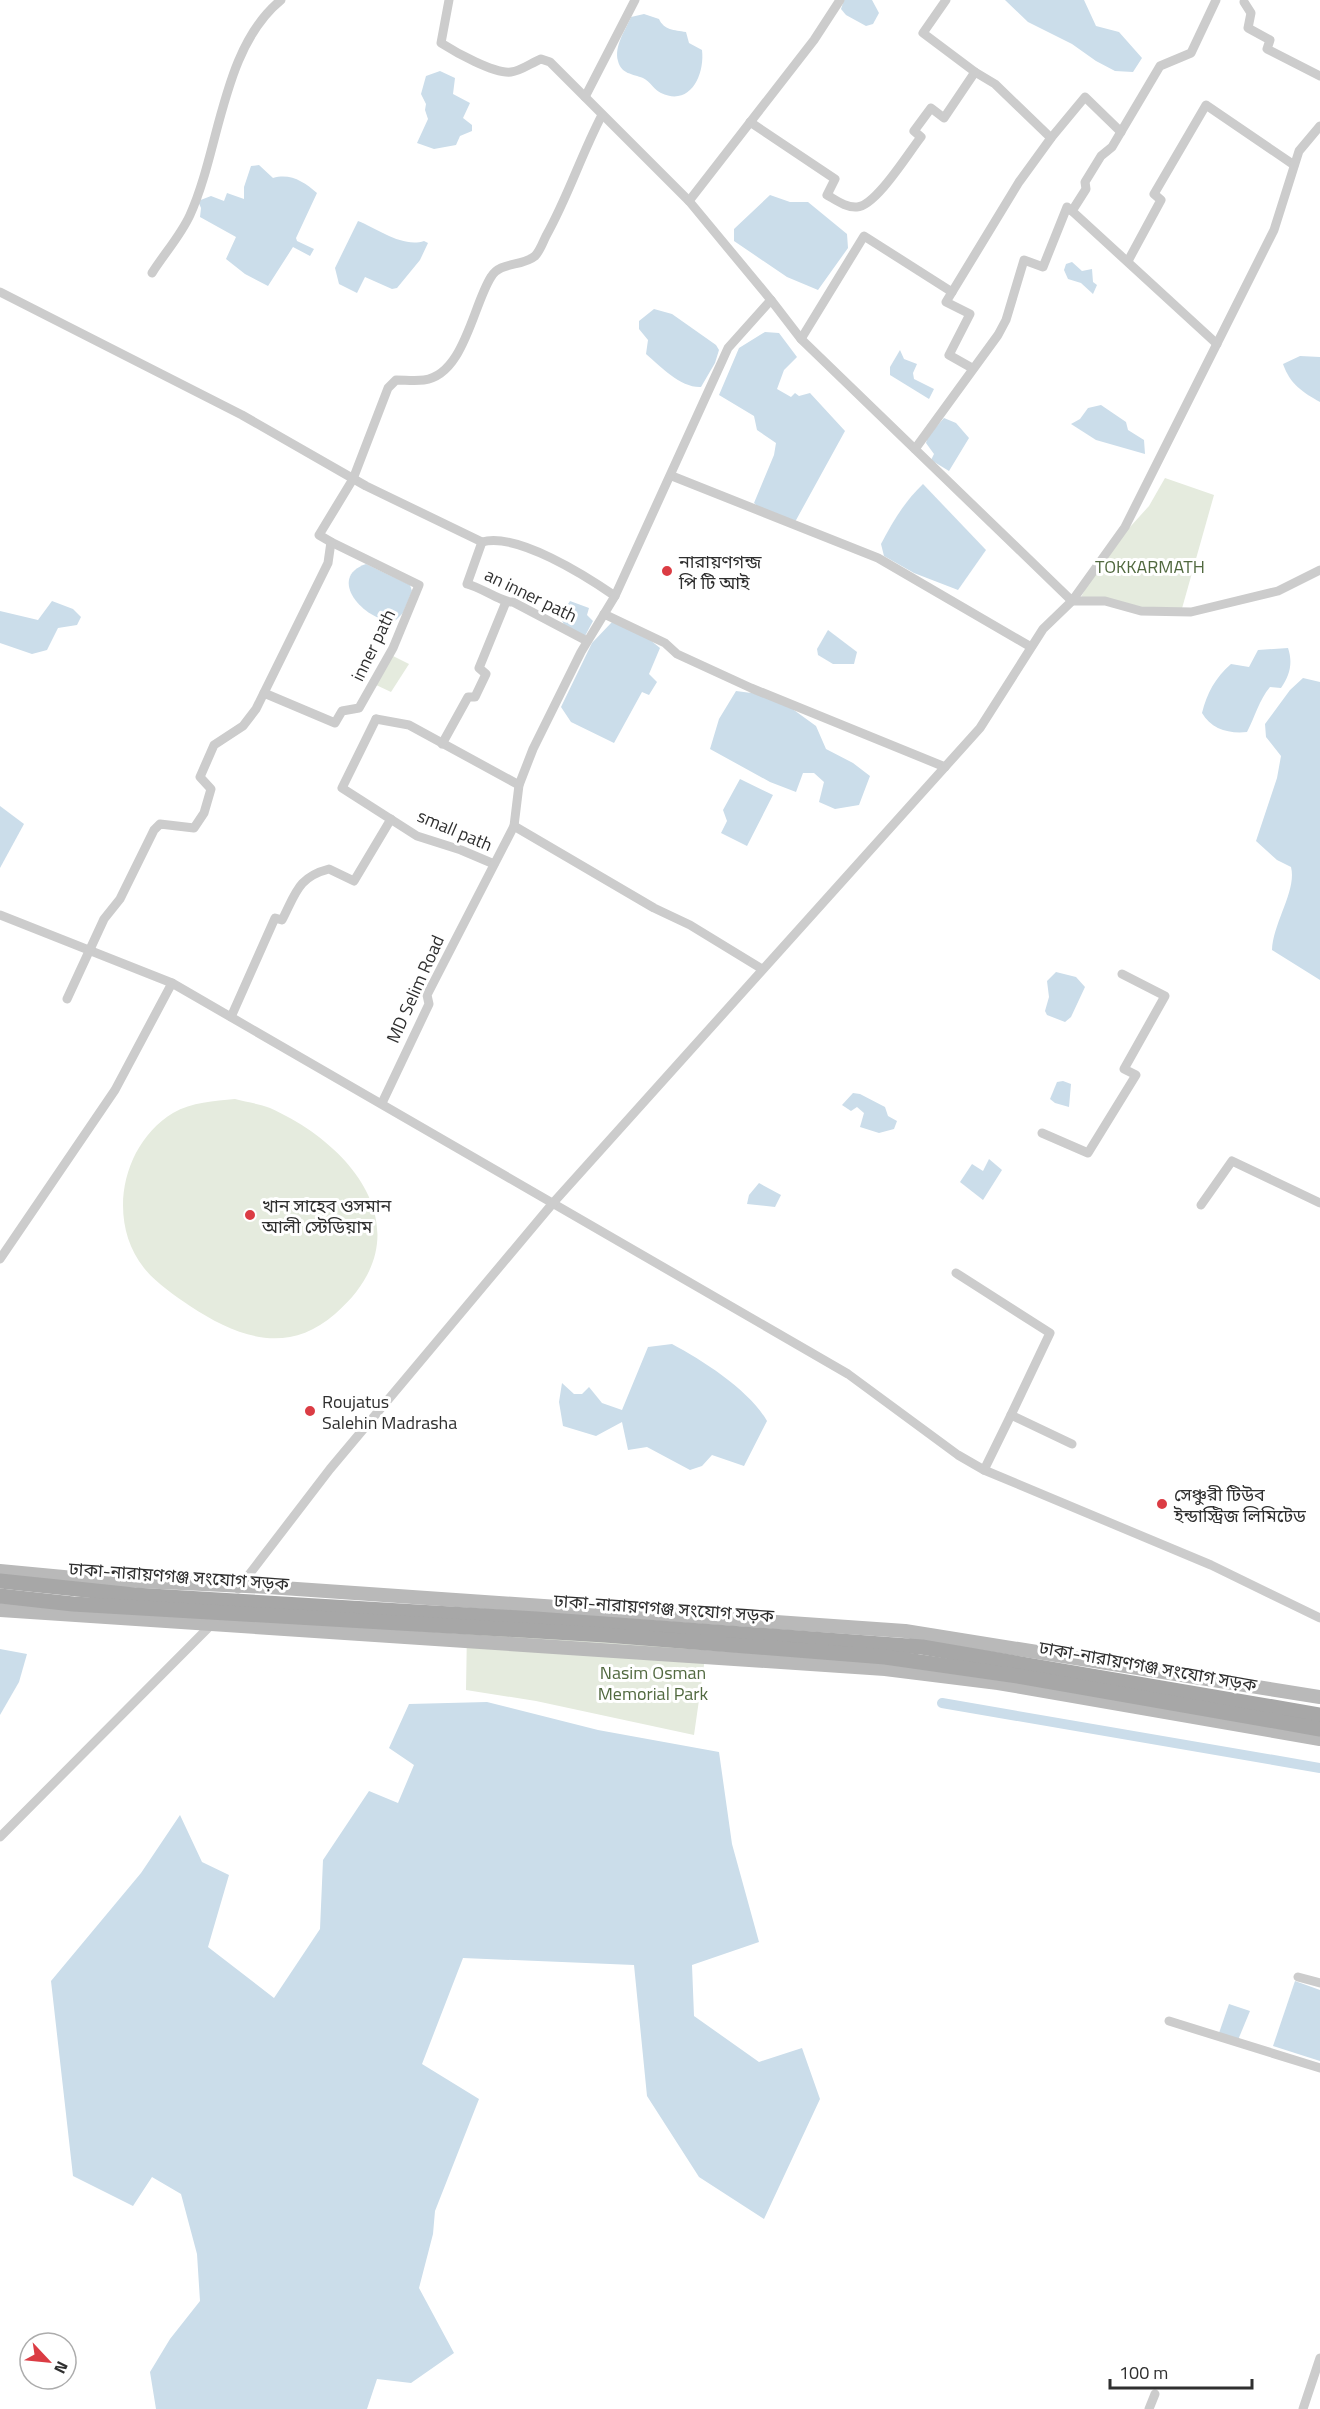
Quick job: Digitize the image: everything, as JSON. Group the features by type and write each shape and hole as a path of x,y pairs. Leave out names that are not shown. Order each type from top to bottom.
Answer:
{"main road":[{"name":"ঢাকা-নারায়ণগঞ্জ সংযোগ সড়ক","path":"0,1581 135,1595 536,1619 922,1647 1320,1715"},
{"name":"ঢাকা-নারায়ণগঞ্জ সংযোগ সড়ক","path":"0,1596 216,1619 605,1635 894,1658 1018,1676 1320,1729"}],"street":[{"path":"152,273 190,216 224,107 246,49 271,8 281,0"},
{"path":"449,0 441,40 443,45 505,72 514,72 541,59 550,62 689,201 801,339 1072,601 1105,601 1141,611 1191,612 1278,591 1320,570"},
{"path":"585,97 635,0"},
{"path":"689,201 814,40 840,0"},
{"path":"946,0 923,33 995,84 1051,138"},
{"path":"1072,211 1086,189 1085,182 1101,156 1112,147 1160,66 1191,52 1216,0"},
{"path":"1243,1 1251,13 1248,28 1270,40 1266,49 1320,75"},
{"path":"750,123 835,179 827,195 842,204 862,206 872,201 921,137 914,131 930,108 944,118 975,72"},
{"path":"972,368 949,354 970,314 946,302 1018,182 1085,97 1121,132"},
{"path":"1128,261 1161,200 1154,194 1206,105 1294,165"},
{"path":"67,999 104,919 120,898 154,830 160,824 194,828 204,813 211,789 200,777 214,745 243,726 264,693 328,563 331,542 319,535 353,479 388,388 396,380 426,380 443,372 469,332 492,274 500,268 522,263 535,255 567,198 585,149 602,116"},
{"path":"231,1600 330,1469 553,1203 980,728 1043,629 1072,601 1125,527 1274,230 1299,151 1320,126"},
{"path":"915,449 972,368 988,350 1006,320 1024,260 1043,267 1067,207 1217,344"},
{"path":"801,339 864,236 952,292"},
{"path":"0,292 242,415 353,479 482,542 494,539 516,544 590,579 615,596"},
{"path":"762,969 514,826 519,785 546,722 587,641 615,596 672,476 701,404 728,348 771,300"},
{"path":"672,476 878,558 1031,647"},
{"name":"inner path","path":"264,693 335,723 342,711 359,708 393,648 419,585 331,542"},
{"name":"an inner path","path":"482,542 467,584 483,588 506,602 513,602 587,641"},
{"path":"442,744 468,697 475,697 486,674 479,668 506,602"},
{"path":"604,614 665,643 677,654 751,688 945,767"},
{"path":"359,708 376,719 409,726 519,785"},
{"name":"small path","path":"376,719 342,788 417,836 461,850 494,864"},
{"path":"231,1017 275,918 282,920 297,890 311,874 329,869 354,881 392,819"},
{"name":"MD Selim Road","path":"382,1103 429,1004 427,995 514,826"},
{"path":"0,915 172,983 848,1374 958,1455 984,1470 1211,1565 1320,1618"},
{"path":"1042,1133 1088,1153 1136,1076 1124,1069 1166,996 1122,974"},
{"path":"0,1259 114,1090 172,983"},
{"path":"1201,1205 1232,1161 1320,1203"},
{"path":"956,1273 1050,1333 984,1470"},
{"path":"1011,1415 1072,1444"},
{"path":"0,1571 74,1578 241,1585 905,1631 1320,1696"},
{"path":"0,1610 37,1615 216,1619 885,1669 998,1683 1320,1739"},
{"path":"0,1837 216,1619"},
{"path":"1298,1977 1320,1983"},
{"path":"1169,2021 1320,2068"},
{"path":"1303,2409 1320,2358"},
{"path":"1149,2409 1155,2394"}],"green space":[{"name":"TOKKARMATH","path":"1165,478 1214,495 1181,612 1079,601 1102,558 1149,506"},
{"path":"389,654 409,664 391,692 374,684"},
{"path":"235,1099 270,1108 301,1125 330,1146 353,1170 369,1196 377,1225 375,1254 362,1284 335,1314 317,1327 299,1335 280,1338 244,1333 190,1306 160,1284 144,1268 132,1249 125,1228 123,1206 125,1184 131,1163 142,1144 156,1127 173,1113 188,1106"},
{"name":"Nasim Osman Memorial Park","path":"467,1629 707,1644 694,1735 536,1701 466,1690"}],"water":[{"path":"844,0 872,0 879,13 873,24 866,26 846,15 841,9"},
{"path":"1005,0 1084,0 1096,26 1119,32 1142,58 1133,72 1115,71 1072,44 1028,22"},
{"path":"644,14 659,19 670,29 686,32 689,43 702,50 698,78 688,92 680,96 661,93 645,79 622,69 618,61 619,44 631,17"},
{"path":"440,71 455,78 453,94 470,103 463,118 472,125 472,131 460,136 456,145 434,149 417,143 428,119 426,104 421,94 426,76"},
{"path":"259,165 273,178 286,177 297,180 317,193 296,238 297,241 314,249 310,256 293,247 268,286 245,274 226,259 236,237 200,217 201,208 198,201 211,196 224,201 227,193 244,199 244,187 251,166"},
{"path":"770,195 790,202 808,202 847,234 848,248 818,290 787,277 734,241 734,229"},
{"path":"358,221 399,240 428,243 420,260 397,288 392,289 365,277 357,293 339,284 335,268"},
{"path":"1072,262 1082,271 1092,269 1093,282 1097,285 1093,294 1081,283 1068,279 1064,270 1066,264"},
{"path":"654,309 672,314 716,345 719,350 715,363 701,387 679,380 646,354 648,340 639,329 639,321"},
{"path":"765,332 779,333 797,357 784,370 777,389 791,397 795,393 799,396 810,393 845,431 795,522 764,512 754,503 774,455 776,443 757,430 754,416 719,395 739,348"},
{"path":"900,350 904,359 917,364 913,373 914,379 934,389 929,399 890,375 890,367"},
{"path":"1300,356 1320,357 1320,402 1297,387 1286,371 1283,364"},
{"path":"1101,405 1126,422 1128,430 1144,440 1145,454 1096,440 1071,424 1080,419 1088,408"},
{"path":"944,418 956,423 969,438 949,471 931,460 934,454 926,443 928,436"},
{"path":"923,484 986,550 958,590 914,573 884,556 881,544 905,504"},
{"path":"366,564 410,585 412,591 403,613 395,621 384,620 372,615 354,598 349,579 354,571"},
{"path":"52,601 73,609 81,617 77,625 58,628 47,650 32,654 0,643 0,611 38,620"},
{"path":"570,601 589,608 587,615 593,621 585,636 564,625 560,616"},
{"path":"612,622 649,639 660,648 649,674 657,682 649,695 642,692 614,743 571,722 561,707 592,643"},
{"path":"828,630 857,652 854,664 833,664 818,655 817,649"},
{"path":"1288,648 1290,669 1287,678 1281,688 1270,687 1266,692 1247,732 1221,729 1210,723 1202,713 1206,699 1216,680 1231,664 1249,667 1258,650"},
{"path":"1303,678 1320,682 1320,980 1272,950 1276,929 1291,886 1291,867 1277,860 1256,841 1277,778 1281,756 1266,737 1265,724 1290,690"},
{"path":"736,691 759,694 787,705 816,726 826,749 853,763 870,776 859,805 835,809 819,802 824,782 814,773 803,773 796,792 770,782 710,749 719,719"},
{"path":"740,779 773,795 747,846 721,833 727,821 723,810"},
{"path":"0,806 24,824 0,868"},
{"path":"1056,972 1076,977 1085,987 1071,1017 1065,1022 1047,1015 1045,1011 1049,997 1047,981"},
{"path":"1063,1081 1071,1084 1069,1107 1050,1099 1057,1082"},
{"path":"853,1093 860,1094 885,1107 888,1116 897,1121 894,1129 879,1133 860,1127 864,1113 857,1107 851,1111 842,1105"},
{"path":"989,1159 1002,1170 983,1200 960,1182 972,1164 983,1171"},
{"path":"759,1183 781,1195 775,1207 747,1204 749,1195"},
{"path":"672,1344 712,1368 738,1388 767,1421 744,1466 712,1455 702,1466 690,1470 647,1447 628,1450 622,1422 596,1436 563,1426 559,1402 562,1383 574,1394 582,1394 589,1387 602,1403 622,1410 648,1347"},
{"path":"0,1649 27,1654 19,1682 0,1715"},
{"path":"487,1702 598,1730 719,1752 732,1844 759,1942 692,1965 694,2016 759,2062 802,2048 820,2099 764,2219 699,2177 647,2096 634,1965 463,1958 422,2064 479,2099 435,2211 433,2234 419,2288 454,2353 411,2383 377,2379 367,2409 156,2409 150,2372 170,2339 200,2301 197,2254 181,2194 152,2177 133,2206 73,2176 51,1981 141,1873 180,1815 202,1862 229,1875 208,1947 274,1998 320,1929 323,1860 369,1791 398,1803 414,1765 389,1748 409,1704"},
{"path":"1295,1981 1320,1990 1320,2061 1273,2046"},
{"path":"1229,2004 1250,2011 1238,2040 1219,2033"}],"waterway":[{"path":"942,1703 1320,1768"}],"place":[{"name":"নারায়ণগন্জ পি টি আই","path":"667,571"},
{"name":"খান সাহেব ওসমান আলী স্টেডিয়াম","path":"250,1215"},
{"name":"Roujatus Salehin Madrasha","path":"310,1411"},
{"name":"সেঞ্চুরী টিউব ইন্ডাস্ট্রিজ লিমিটেড","path":"1162,1504"}]}
